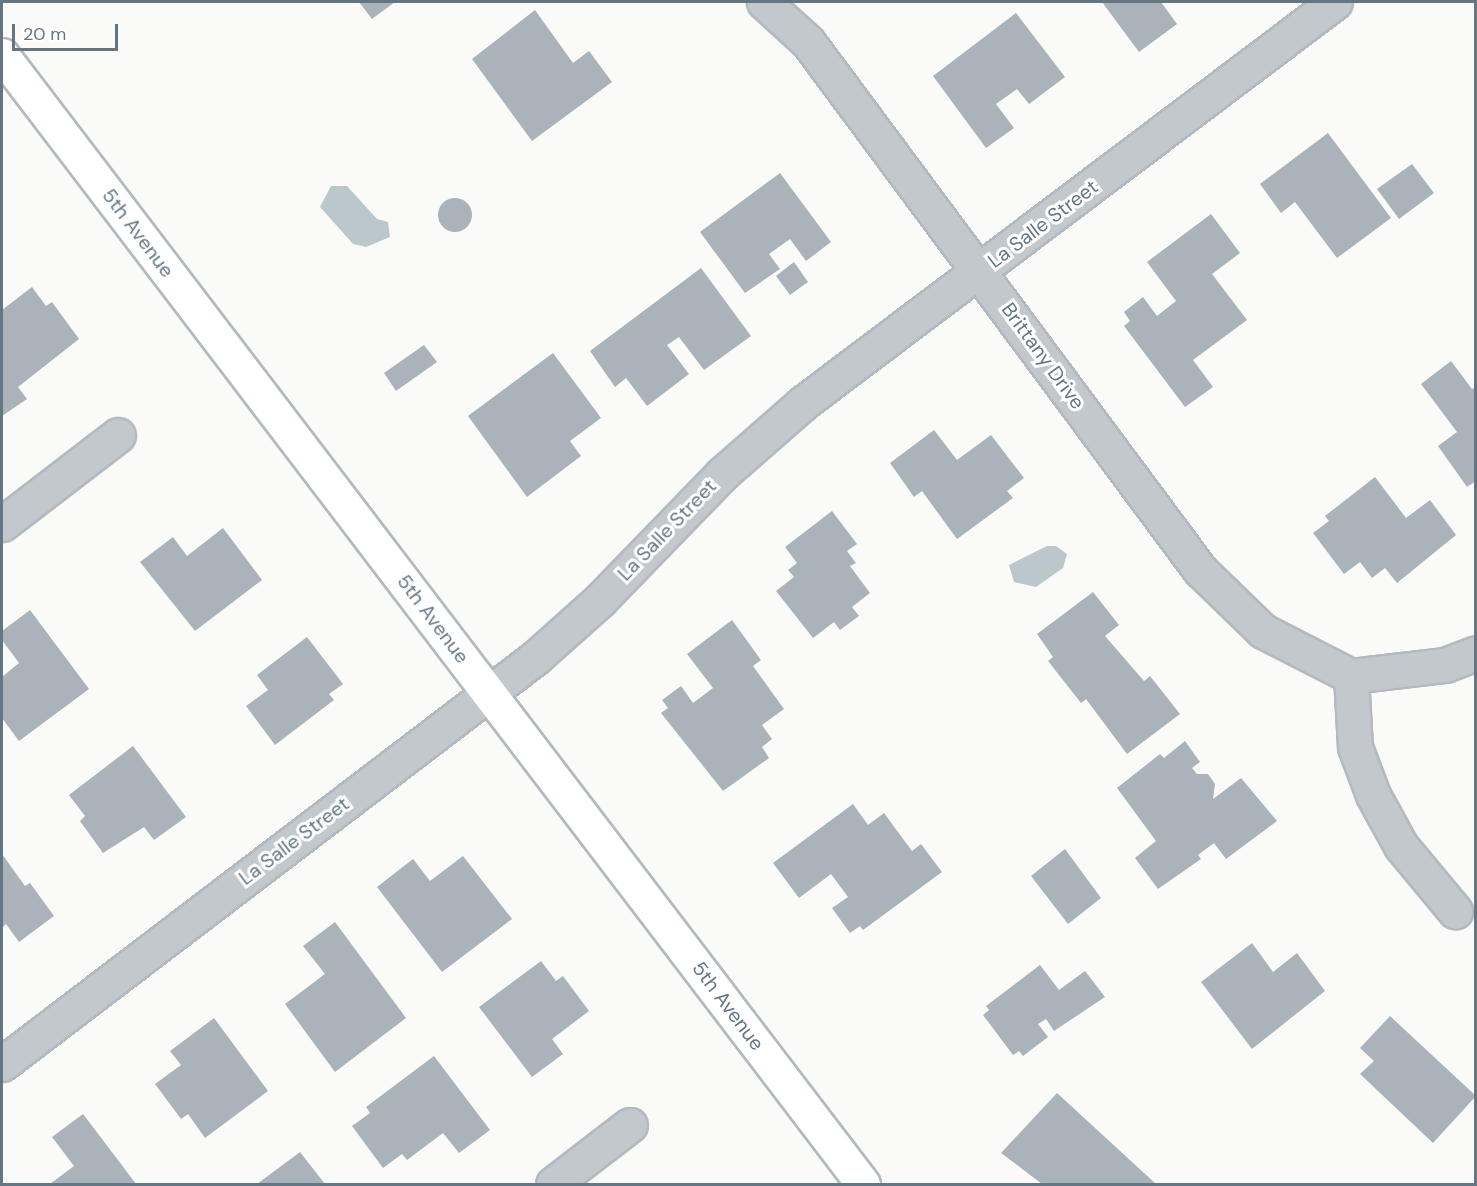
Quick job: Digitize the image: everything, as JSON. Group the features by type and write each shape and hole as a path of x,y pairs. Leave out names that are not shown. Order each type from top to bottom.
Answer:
{"main road":[{"name":"5th Avenue","path":"2,55 864,1185"}],"street":[{"name":"Brittany Drive","path":"764,2 808,42 981,271 1200,570 1263,631 1351,676"},
{"name":"La Salle Street","path":"2,1064 490,692 591,607 722,474 803,403 1335,2"},
{"path":"2,524 118,435"},
{"path":"1455,910 1401,846 1373,795 1355,747 1351,676 1445,665 1476,653"},
{"path":"553,1185 630,1125"}],"shaded area":[{"path":"331,186 347,186 377,219 388,222 390,237 366,247 353,244 320,207"},
{"path":"1047,546 1056,546 1067,554 1063,568 1036,587 1014,582 1009,565"}],"building":[{"path":"359,2 395,2 372,19"},
{"path":"1102,2 1161,2 1177,24 1139,52"},
{"path":"535,10 573,63 589,51 612,82 532,141 472,59"},
{"path":"1016,13 1065,77 1029,104 1017,89 996,104 1014,128 986,148 933,76"},
{"path":"1328,133 1391,218 1337,258 1295,202 1281,213 1260,184"},
{"path":"1412,164 1434,193 1399,219 1377,189"},
{"path":"780,173 831,242 806,261 790,239 769,254 780,269 745,293 700,232"},
{"path":"455,198 467,203 472,215 467,227 455,232 443,227 438,215 443,203"},
{"path":"1211,214 1240,253 1212,274 1247,320 1193,360 1213,387 1185,407 1124,326 1130,321 1124,312 1143,297 1157,316 1176,301 1147,262"},
{"path":"794,262 808,282 790,295 776,276"},
{"path":"701,268 751,336 704,370 679,337 667,345 689,374 647,406 626,378 615,387 590,351"},
{"path":"32,287 46,306 52,302 79,339 18,387 27,399 2,416 2,310"},
{"path":"424,345 437,362 396,391 384,373"},
{"path":"553,353 601,418 570,441 581,456 527,497 468,416"},
{"path":"1451,361 1472,389 1476,387 1476,481 1467,487 1438,446 1457,432 1421,384"},
{"path":"934,430 957,460 991,435 1024,478 1007,491 1013,498 957,539 922,491 914,497 890,463"},
{"path":"1375,477 1406,518 1430,500 1456,535 1397,583 1385,568 1372,578 1360,562 1344,574 1313,533 1329,521 1325,516"},
{"path":"832,511 857,544 847,551 856,563 850,566 870,593 852,607 859,616 840,630 834,622 813,638 776,591 794,577 788,570 797,563 785,547"},
{"path":"223,528 262,580 195,631 140,562 173,537 187,556"},
{"path":"1093,592 1119,625 1105,636 1144,681 1150,676 1180,714 1127,754 1086,699 1081,703 1048,661 1053,657 1037,634"},
{"path":"30,610 89,689 19,741 2,718 2,677 19,663 2,640 2,631"},
{"path":"732,620 761,660 753,666 784,709 762,725 772,739 762,747 769,758 723,791 661,713 668,708 662,700 681,686 693,703 713,688 687,654"},
{"path":"307,637 343,684 329,694 334,700 275,745 246,706 268,690 257,675"},
{"path":"1185,741 1200,762 1192,768 1197,774 1208,774 1215,784 1213,799 1241,778 1277,821 1226,859 1214,843 1198,855 1201,859 1158,889 1135,858 1156,841 1117,788 1160,754 1164,758"},
{"path":"133,746 186,817 154,840 144,827 103,853 80,821 85,816 69,795"},
{"path":"853,804 868,825 884,813 912,851 921,844 942,872 863,930 860,926 850,933 832,908 848,897 831,874 799,898 773,863"},
{"path":"1065,849 1101,898 1068,924 1031,876"},
{"path":"2,854 25,886 30,883 54,916 19,942 6,924 2,928"},
{"path":"463,856 512,919 442,972 377,887 413,859 430,881"},
{"path":"335,922 406,1018 335,1072 285,1004 325,974 303,946"},
{"path":"1252,943 1273,972 1297,953 1325,991 1252,1049 1201,982"},
{"path":"541,961 556,981 563,976 589,1011 552,1039 563,1054 532,1077 479,1007"},
{"path":"1040,965 1059,990 1085,971 1105,997 1054,1031 1046,1019 1038,1024 1048,1037 1023,1056 1019,1051 1013,1055 983,1015 989,1010 986,1006"},
{"path":"1390,1016 1476,1096 1433,1143 1360,1074 1374,1061 1360,1048"},
{"path":"214,1018 268,1091 205,1138 188,1114 181,1119 155,1084 181,1065 170,1051"},
{"path":"434,1056 490,1130 459,1153 443,1133 407,1160 402,1154 383,1168 352,1126 370,1113 366,1107"},
{"path":"1057,1093 1156,1184 1042,1184 1001,1153"},
{"path":"83,1114 136,1184 50,1184 74,1166 52,1137"},
{"path":"300,1152 325,1184 257,1184"}]}
